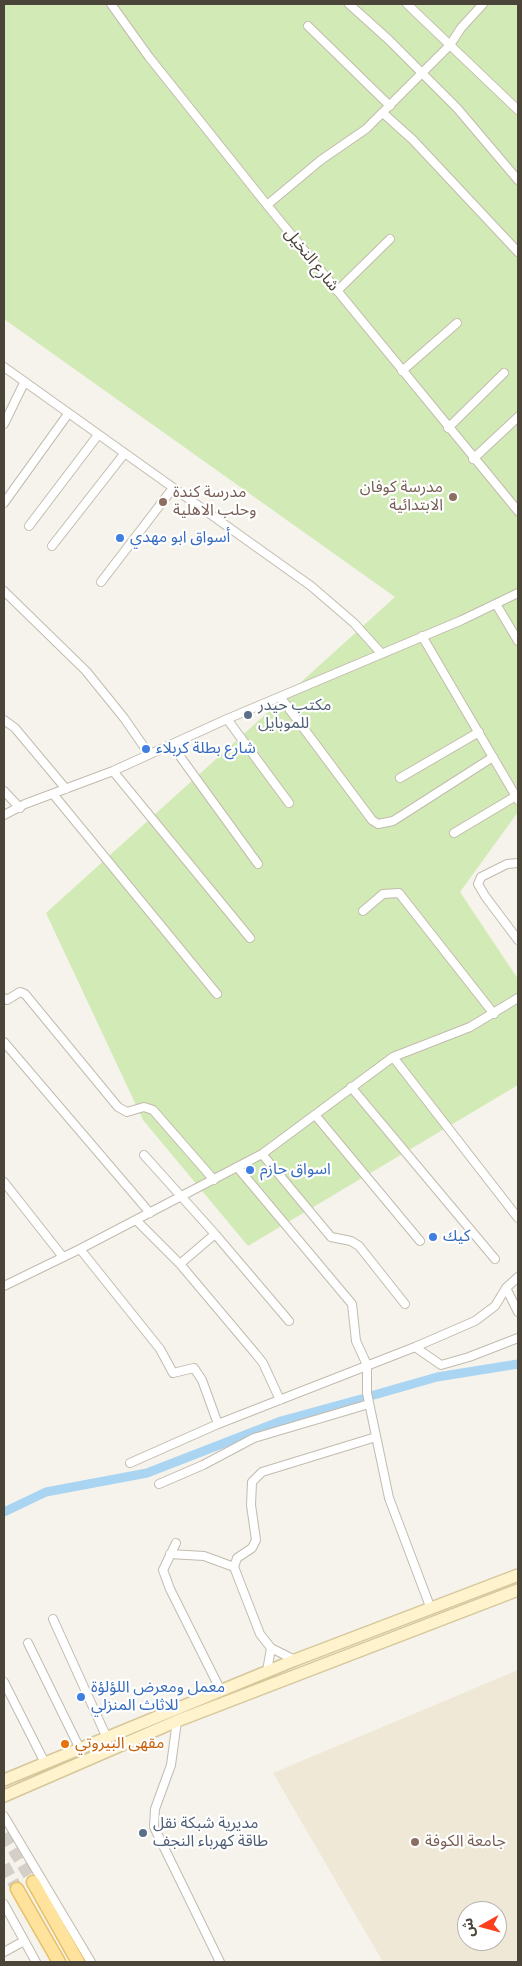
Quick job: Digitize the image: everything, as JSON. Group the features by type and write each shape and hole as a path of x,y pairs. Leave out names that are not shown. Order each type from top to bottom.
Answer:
{"main road":[{"path":"4,1780 267,1671 518,1575"},
{"path":"4,1796 177,1721 518,1590"},
{"path":"32,1882 78,1962"},
{"path":"17,1889 59,1962"}],"street":[{"name":"شارع النخيل","path":"111,4 149,57 267,205 473,459 518,511"},
{"path":"349,4 457,108 518,180"},
{"path":"407,4 518,110"},
{"path":"267,205 301,176 366,129 450,46 461,28 484,4"},
{"path":"308,26 390,106"},
{"path":"383,113 414,140 518,252"},
{"path":"337,291 390,239"},
{"path":"402,371 457,323"},
{"path":"4,367 311,586 354,624 381,653"},
{"path":"448,428 504,373"},
{"path":"4,424 24,383"},
{"path":"4,503 68,414"},
{"path":"473,459 518,417"},
{"path":"29,526 98,435"},
{"path":"52,546 124,454"},
{"path":"101,582 173,488"},
{"path":"4,591 86,672 124,718 149,754"},
{"path":"4,815 113,771 227,719 281,698 518,593"},
{"path":"496,604 518,641"},
{"path":"422,636 517,798 454,833"},
{"path":"281,698 372,820 378,824 393,821 494,757"},
{"path":"227,719 289,803"},
{"path":"4,720 15,728 66,789"},
{"path":"400,778 478,732"},
{"path":"172,744 258,864"},
{"path":"113,771 250,938"},
{"path":"4,791 20,808"},
{"path":"53,794 217,994"},
{"path":"518,863 506,864 481,876 478,884 518,940"},
{"path":"363,911 383,894 399,893 494,1014"},
{"path":"4,998 7,1000 20,992 25,994 118,1107 127,1112 144,1107 153,1110 214,1180"},
{"path":"4,1286 238,1168 262,1154 316,1116 351,1087 393,1057 470,1027 518,998"},
{"path":"4,1042 150,1213"},
{"path":"393,1057 518,1218"},
{"path":"351,1087 495,1259"},
{"path":"316,1116 420,1241"},
{"path":"262,1154 331,1237 351,1241 359,1246 405,1304"},
{"path":"144,1155 182,1196 289,1321"},
{"path":"238,1168 352,1304 356,1341 367,1365 367,1393 389,1498 432,1609"},
{"path":"4,1182 63,1257"},
{"path":"136,1220 180,1264 263,1363 280,1400"},
{"path":"180,1264 215,1234"},
{"path":"80,1249 160,1349 173,1373 194,1368 202,1380 218,1424"},
{"path":"130,1463 218,1424 415,1346 475,1320 495,1306 506,1288 518,1277"},
{"path":"506,1288 518,1312"},
{"path":"415,1346 441,1365 469,1357 518,1338"},
{"path":"159,1484 203,1465 254,1438 369,1404"},
{"path":"295,1660 271,1648 260,1634 234,1567 237,1558 252,1548 256,1540 251,1505 252,1482 262,1472 376,1438"},
{"path":"176,1543 162,1570 221,1691"},
{"path":"170,1554 204,1556 234,1567"},
{"path":"53,1619 107,1738"},
{"path":"28,1642 80,1748"},
{"path":"267,1671 271,1648"},
{"path":"4,1682 45,1763"},
{"path":"177,1721 171,1764 155,1809 154,1827 220,1962"},
{"path":"4,1816 91,1962"},
{"path":"4,1904 36,1962"},
{"path":"4,1952 24,1941"}],"shaded area":[{"name":"جامعة الكوفة","path":"518,1670 518,1962 383,1962 273,1773"}],"green space":[{"path":"4,4 518,4 518,812 460,892 518,979 518,1085 248,1246 143,1120 46,913 395,597 4,319"}],"waterway":[{"path":"374,1395 437,1377 518,1364"},
{"path":"4,1512 46,1492 147,1473 281,1421 361,1399"}],"tunnel":[{"path":"4,1834 33,1882"},
{"path":"4,1865 17,1889"}],"place":[{"name":"مدرسة كوفان الابتدائية","path":"453,497"},
{"name":"مدرسة كندة وحلب الاهلية","path":"163,502"},
{"name":"أسواق ابو مهدي","path":"120,538"},
{"name":"مكتب حيدر للموبايل","path":"248,715"},
{"name":"شارع بطلة كربلاء","path":"146,749"},
{"name":"اسواق حازم","path":"250,1170"},
{"name":"كيك","path":"433,1237"},
{"name":"معمل ومعرض اللؤلؤة للاثاث المنزلي","path":"81,1697"},
{"name":"مقهى البيروتي","path":"65,1744"},
{"name":"مديرية شبكة نقل طاقة كهرباء النجف","path":"143,1833"},
{"name":"جامعة الكوفة","path":"415,1842"}]}
